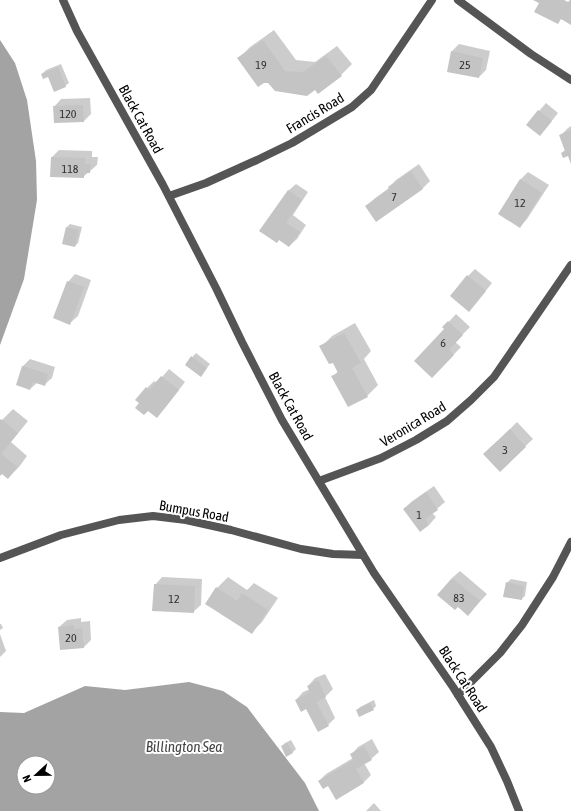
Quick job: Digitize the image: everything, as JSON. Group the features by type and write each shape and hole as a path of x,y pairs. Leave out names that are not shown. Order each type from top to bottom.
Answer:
{"street":[{"name":"Black Cat Road","path":"63,0 77,31 169,196 282,420 374,573 458,695 491,747 519,811"},
{"name":"Francis Road","path":"169,196 206,183 264,157 292,143 352,106 371,90 432,0"},
{"path":"458,0 531,54 571,80"},
{"name":"Veronica Road","path":"318,481 381,458 416,440 447,420 472,400 494,377 571,265"},
{"name":"Bumpus Road","path":"0,558 62,535 119,520 153,516 186,520 231,530 301,549 333,554 363,555"},
{"path":"458,695 500,653 522,624 553,577 571,542"}],"water":[{"path":"0,40 15,63 27,100 36,161 37,200 24,279 0,345"},
{"name":"Billington Sea","path":"189,682 223,691 247,707 305,783 319,811 0,811 0,712 24,713 85,686 125,690"}],"building":[{"path":"533,0 564,0 568,2 571,0 571,25 561,19 558,24 534,12 539,3"},
{"path":"263,40 285,71 303,72 326,56 342,76 318,94 315,90 307,96 275,91 268,83 264,83 258,87 237,58"},
{"path":"451,51 483,58 479,78 447,72"},
{"path":"58,67 66,87 54,92 48,77 43,79 41,74"},
{"path":"83,105 84,122 54,123 53,106"},
{"path":"538,110 552,121 540,136 526,125"},
{"path":"571,130 571,164 568,156 563,158 561,153 565,151 559,135"},
{"path":"51,157 85,158 85,164 91,164 90,173 84,173 84,178 50,177"},
{"path":"411,171 423,189 376,222 365,206"},
{"path":"520,179 542,193 520,228 498,214"},
{"path":"288,190 302,200 286,223 300,232 289,247 279,240 277,243 259,231"},
{"path":"66,227 79,230 75,247 62,244"},
{"path":"467,275 486,291 469,312 450,296"},
{"path":"67,281 84,287 70,325 53,318"},
{"path":"448,321 463,335 449,350 454,355 432,378 414,361 444,329 442,327"},
{"path":"344,333 361,363 352,368 368,397 348,407 331,376 338,373 333,363 329,364 319,346"},
{"path":"191,356 207,368 201,377 185,365"},
{"path":"22,366 48,374 45,386 33,382 30,390 16,385"},
{"path":"161,376 179,390 157,418 148,411 144,415 135,408 139,403 135,400 146,387 149,390"},
{"path":"1,419 18,433 1,454 17,467 8,479 2,474 0,476"},
{"path":"510,429 526,447 500,472 483,454"},
{"path":"426,492 438,510 425,519 429,525 420,532 403,509"},
{"path":"452,578 480,601 468,616 458,607 455,610 437,595"},
{"path":"506,582 524,586 522,600 503,597"},
{"path":"154,584 195,586 194,613 152,611"},
{"path":"216,587 237,601 242,593 268,610 252,634 205,604"},
{"path":"74,625 74,629 82,628 84,648 60,650 58,627"},
{"path":"318,680 326,697 316,702 329,726 318,732 306,709 301,712 295,700 310,692 307,686"},
{"path":"370,703 374,710 359,717 356,710"},
{"path":"287,743 293,753 286,757 281,746"},
{"path":"364,746 372,760 356,769 364,783 336,800 328,786 323,789 318,781 353,760 350,754"}]}
